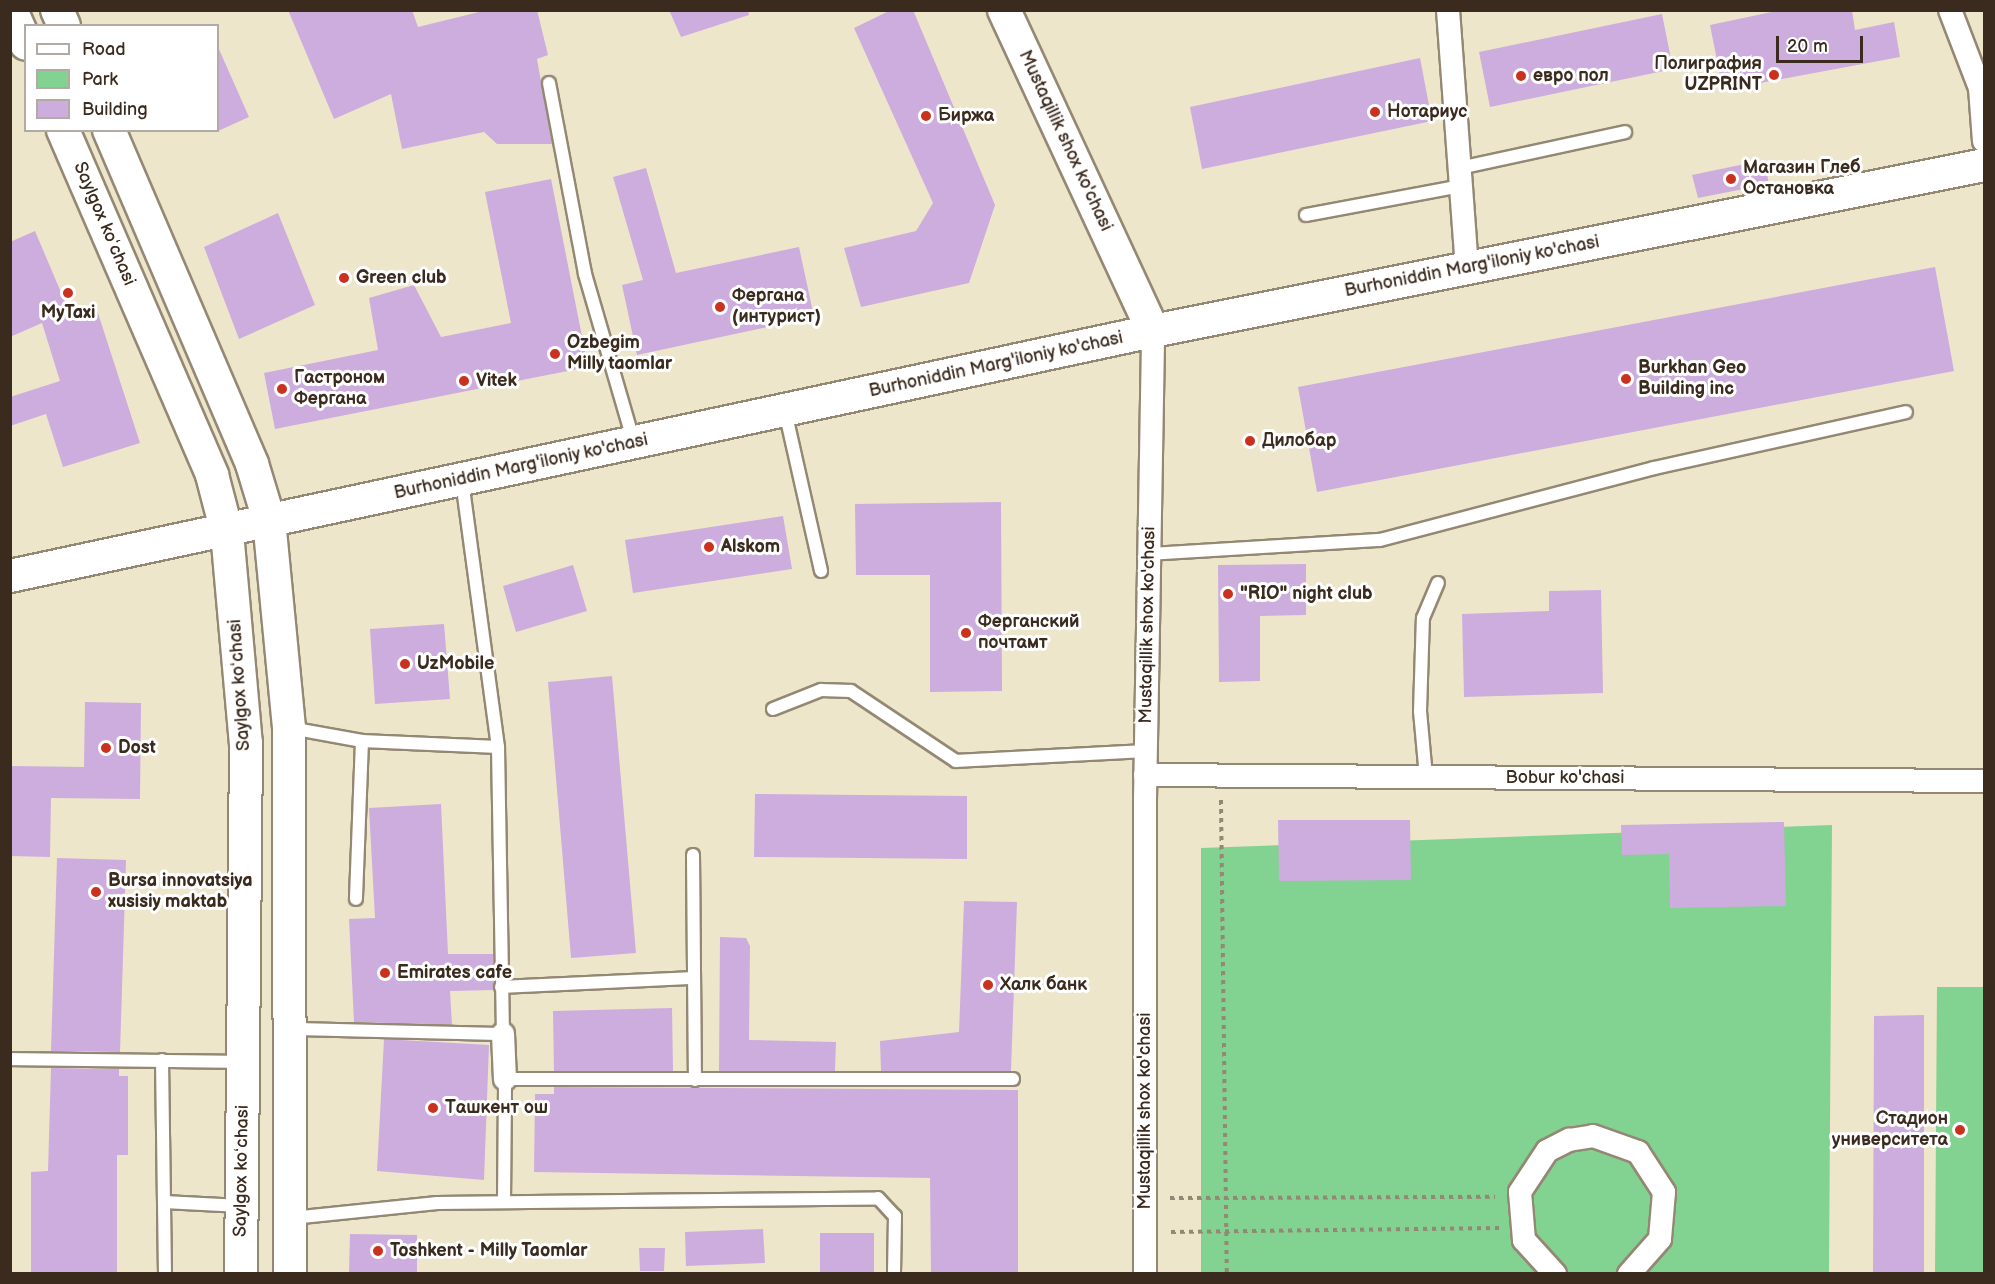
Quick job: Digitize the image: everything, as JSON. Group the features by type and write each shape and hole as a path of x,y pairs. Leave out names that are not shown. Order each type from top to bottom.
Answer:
{"main road":[{"path":"11,10 24,39"},
{"path":"57,10 63,24"},
{"name":"Mustaqillik shox ko'chasi","path":"1004,10 1153,331"},
{"name":"Saylgox koʻchasi","path":"64,132 212,475 228,532 246,743 241,1274"},
{"path":"110,132 252,464 269,520 289,728 293,1029 290,1274"},
{"name":"Burhoniddin Marg'iloniy ko'chasi","path":"10,576 228,532 269,520 634,444 1153,331 1984,165"}],"street":[{"path":"1448,10 1467,268"},
{"path":"1950,10 1980,88 1984,141"},
{"name":"Mustaqillik shox ko'chasi","path":"1145,1274 1145,775 1153,331"},
{"name":"Bobur ko'chasi","path":"1145,775 1984,781"},
{"path":"503,1034 505,1079"},
{"path":"1555,1274 1538,1260 1521,1228 1520,1197 1530,1169 1569,1140 1593,1136 1638,1152 1664,1192 1666,1216 1660,1239 1629,1274"}],"lane":[{"path":"549,83 585,274 634,444"},
{"path":"1306,215 1460,177 1625,132"},
{"path":"784,411 821,571"},
{"path":"1149,554 1380,540 1654,468 1906,412"},
{"path":"293,1029 503,1034 498,747 462,480"},
{"path":"1426,777 1420,711 1423,618 1438,583"},
{"path":"773,709 821,690 851,692 956,761 1146,751"},
{"path":"289,728 362,741 498,747"},
{"path":"356,900 362,741"},
{"path":"693,855 695,1080"},
{"path":"501,987 694,978"},
{"path":"10,1059 244,1062"},
{"path":"162,1060 165,1274"},
{"path":"504,1202 505,1079 1013,1079"},
{"path":"290,1218 504,1202 878,1198 895,1216 894,1274"},
{"path":"164,1202 242,1206"}],"path":[{"path":"1221,799 1227,1274"},
{"path":"1145,1198 1520,1197"},
{"path":"1145,1232 1521,1228"}],"green space":[{"path":"1832,825 1829,1273 1201,1274 1201,848"},
{"name":"Стадион университета","path":"1937,987 1984,987 1984,1273 1935,1273"}],"building":[{"path":"288,10 412,10 418,27 487,10 537,10 548,55 537,59 552,144 497,144 484,132 402,149 391,94 334,119"},
{"path":"669,10 748,10 749,15 681,37"},
{"name":"Биржа","path":"891,10 913,10 995,205 969,283 861,307 844,248 916,231 933,203 854,28"},
{"path":"1781,10 1852,10 1855,30 1894,22 1900,57 1723,90 1710,25"},
{"path":"1662,14 1673,69 1490,107 1479,52"},
{"path":"219,49 249,117 219,131"},
{"path":"1420,58 1432,121 1202,169 1190,107"},
{"name":"Магазин Глеб Остановка","path":"1764,160 1769,184 1698,198 1692,175"},
{"path":"646,168 676,273 799,247 814,317 637,355 622,285 643,280 613,177"},
{"path":"551,179 588,367 275,429 264,373 378,350 369,298 414,285 441,337 511,323 485,192"},
{"path":"278,213 315,305 239,339 204,247"},
{"path":"35,231 71,316 96,307 140,443 63,467 46,414 10,426 10,397 60,381 42,323 10,337 10,242"},
{"name":"Burkhan Geo Building inc","path":"1935,267 1954,371 1317,492 1298,387"},
{"name":"Ферганский почтамт","path":"1001,502 1002,691 930,692 930,575 856,575 855,504"},
{"path":"783,516 792,569 633,593 625,540"},
{"path":"1306,564 1306,615 1260,616 1260,681 1219,682 1218,565"},
{"path":"573,565 587,611 516,632 503,586"},
{"path":"1601,590 1603,693 1464,697 1462,614 1549,611 1549,591"},
{"path":"444,624 450,699 375,704 370,629"},
{"path":"612,676 636,953 571,958 548,682"},
{"path":"85,702 141,703 140,799 51,798 50,857 10,856 10,766 84,767"},
{"path":"755,794 967,796 967,859 754,857"},
{"path":"441,804 448,954 493,954 494,990 450,991 452,1025 354,1022 349,919 375,918 369,808"},
{"path":"1278,820 1410,820 1411,880 1279,881"},
{"path":"1784,822 1786,906 1670,908 1669,854 1622,855 1621,825"},
{"path":"57,858 126,860 120,1052 51,1051"},
{"name":"Халк банк","path":"964,901 1017,902 1011,1071 881,1071 880,1041 959,1032"},
{"path":"720,937 746,938 750,946 749,1040 836,1042 835,1071 719,1071"},
{"path":"672,1008 673,1071 554,1071 553,1011"},
{"path":"1924,1015 1924,1274 1873,1274 1874,1016"},
{"name":"Ташкент ош","path":"384,1039 489,1045 484,1180 377,1171"},
{"path":"51,1068 119,1069 119,1076 128,1076 128,1155 117,1155 117,1274 31,1274 31,1172 48,1171"},
{"path":"554,1087 1018,1090 1018,1274 931,1274 930,1178 534,1172 535,1094 554,1094"},
{"path":"763,1229 765,1263 686,1266 685,1232"},
{"path":"820,1233 874,1233 874,1274 820,1274"},
{"path":"350,1234 417,1235 417,1272 349,1272"},
{"path":"639,1248 665,1248 664,1271 640,1271"}],"place":[{"name":"Полиграфия UZPRINT","path":"1774,75"},
{"name":"евро пол","path":"1521,76"},
{"name":"Нотариус","path":"1375,112"},
{"name":"Биржа","path":"926,116"},
{"name":"Магазин Глеб Остановка","path":"1731,179"},
{"name":"Green club","path":"344,278"},
{"name":"MyTaxi","path":"68,293"},
{"name":"Фергана (интурист)","path":"720,307"},
{"name":"Ozbegim Milly taomlar","path":"555,354"},
{"name":"Burkhan Geo Building inc","path":"1626,379"},
{"name":"Vitek","path":"464,381"},
{"name":"Гастроном Фергана","path":"282,389"},
{"name":"Дилобар","path":"1250,441"},
{"name":"Alskom","path":"709,547"},
{"name":"\"RIO\" night club","path":"1228,594"},
{"name":"Ферганский почтамт","path":"966,633"},
{"name":"UzMobile","path":"405,664"},
{"name":"Dost","path":"106,748"},
{"name":"Bursa innovatsiya xusisiy maktab","path":"96,892"},
{"name":"Emirates cafe","path":"385,973"},
{"name":"Халк банк","path":"988,985"},
{"name":"Ташкент ош","path":"433,1108"},
{"name":"Стадион университета","path":"1960,1130"},
{"name":"Toshkent - Milly Taomlar","path":"378,1251"}]}
